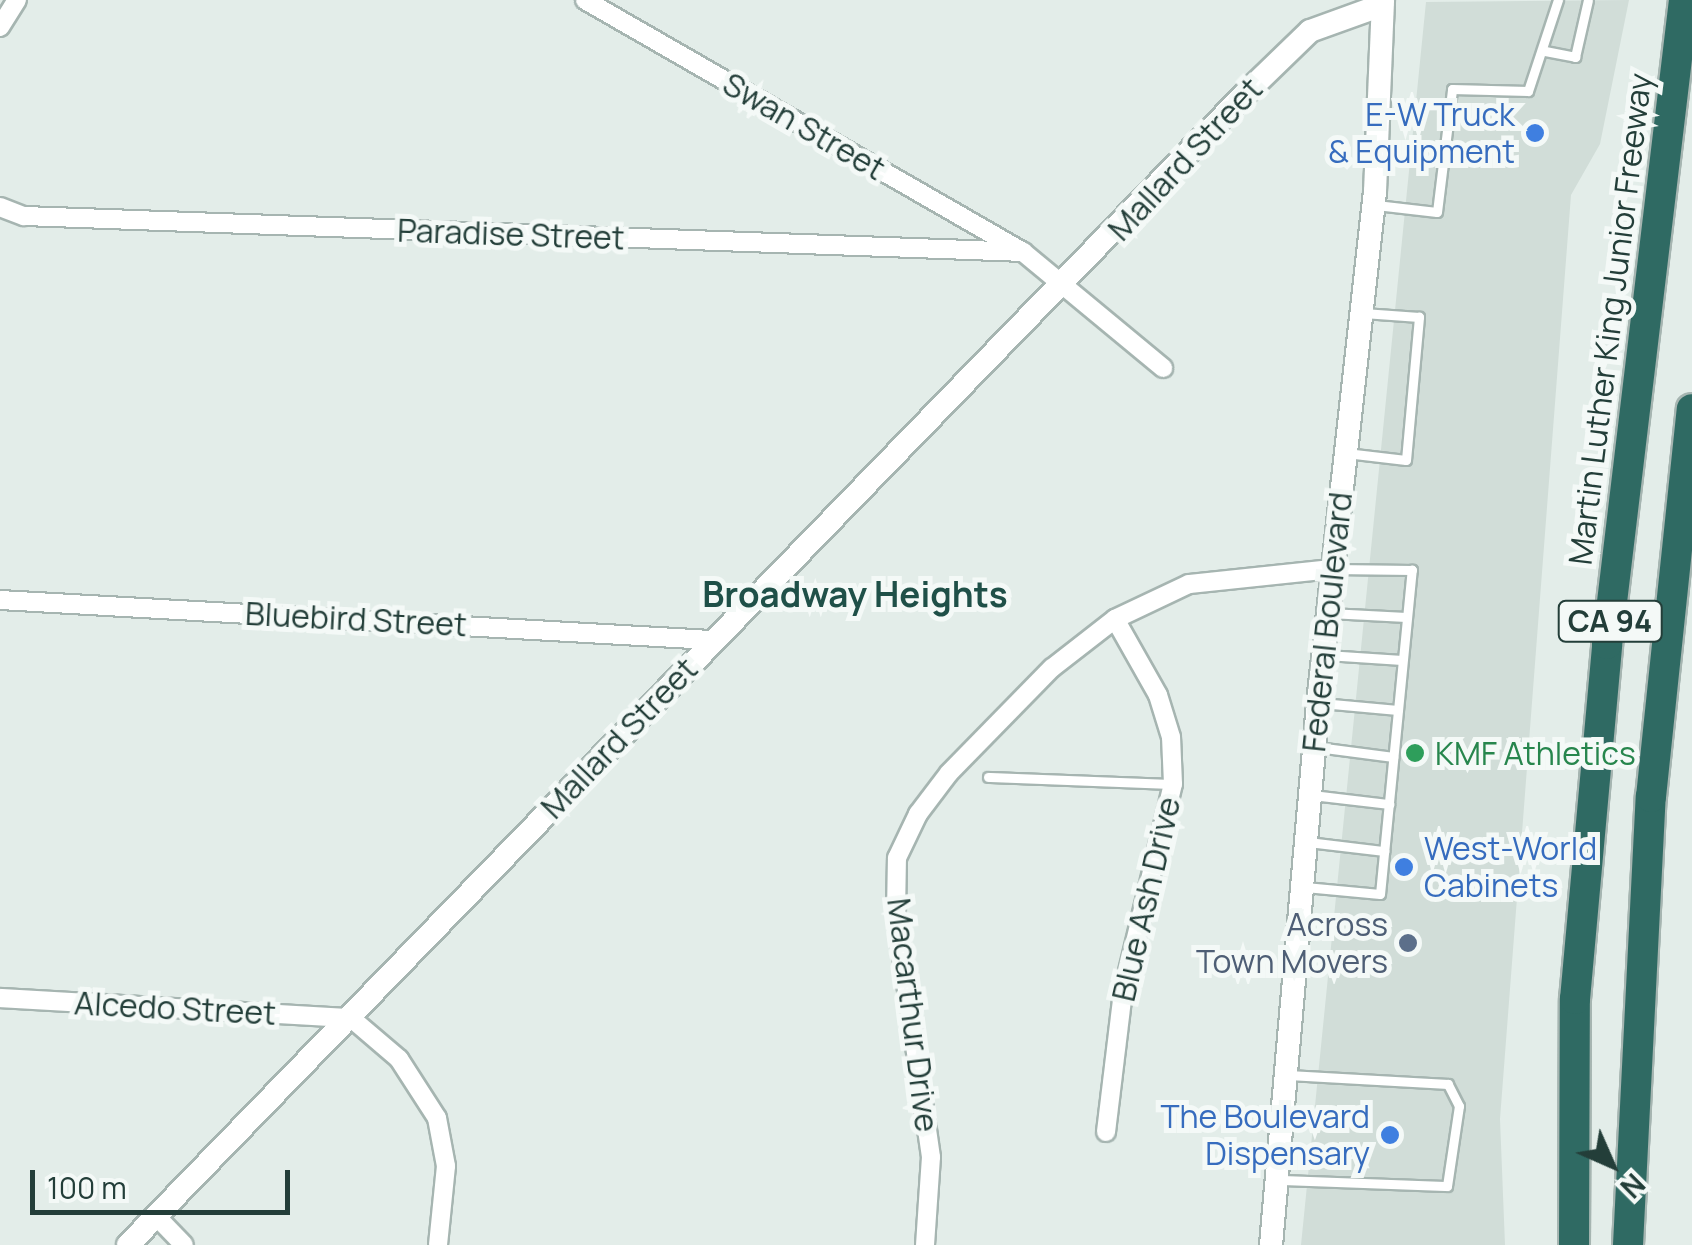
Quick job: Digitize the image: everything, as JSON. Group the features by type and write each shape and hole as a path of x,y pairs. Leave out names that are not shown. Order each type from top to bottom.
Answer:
{"highway":[{"name":"Martin Luther King Junior Freeway","path":"1574,1245 1576,1000 1607,644 1684,0"},
{"name":"CA 94","path":"1628,1245 1651,797 1692,409"}],"street":[{"path":"0,28 17,0"},
{"name":"Swan Street","path":"586,0 1024,252 1068,283 1163,368"},
{"name":"Federal Boulevard","path":"1271,1245 1318,703 1374,205 1379,2"},
{"name":"Mallard Street","path":"128,1245 712,640 1068,283 1310,30 1379,2"},
{"name":"Paradise Street","path":"0,207 24,216 1024,252"},
{"name":"Macarthur Drive","path":"925,1245 931,1157 896,913 897,858 918,814 949,772 1052,668 1115,619 1189,584 1332,569"},
{"name":"Bluebird Street","path":"0,600 712,640"},
{"name":"Blue Ash Drive","path":"1106,1132 1122,992 1173,784 1171,737 1158,695 1115,619"},
{"name":"Alcedo Street","path":"0,998 351,1018"},
{"path":"351,1018 399,1059 438,1118 446,1166 438,1245"},
{"path":"156,1216 184,1245"}],"lane":[{"path":"1374,205 1438,212 1452,89 1528,91 1532,67 1545,51 1558,0"},
{"path":"1545,51 1575,57 1588,0"},
{"path":"1344,453 1406,460 1419,317 1360,313"},
{"path":"1304,886 1380,894 1412,570 1332,569"},
{"path":"1328,613 1406,617"},
{"path":"1324,655 1402,660"},
{"path":"1318,703 1398,710"},
{"path":"1314,747 1393,757"},
{"path":"988,777 1173,784"},
{"path":"1310,794 1389,804"},
{"path":"1306,842 1384,851"},
{"path":"1277,1180 1447,1186 1459,1106 1448,1084 1286,1075"}],"shaded area":[{"path":"1629,0 1600,144 1571,195 1500,1119 1505,1245 1301,1245 1426,2"}],"place":[{"name":"E-W Truck & Equipment","path":"1535,133"},
{"name":"KMF Athletics","path":"1415,753"},
{"name":"West-World Cabinets","path":"1404,867"},
{"name":"Across Town Movers","path":"1408,943"},
{"name":"The Boulevard Dispensary","path":"1390,1135"}],"district":[{"name":"Broadway Heights","path":"855,594"}]}
